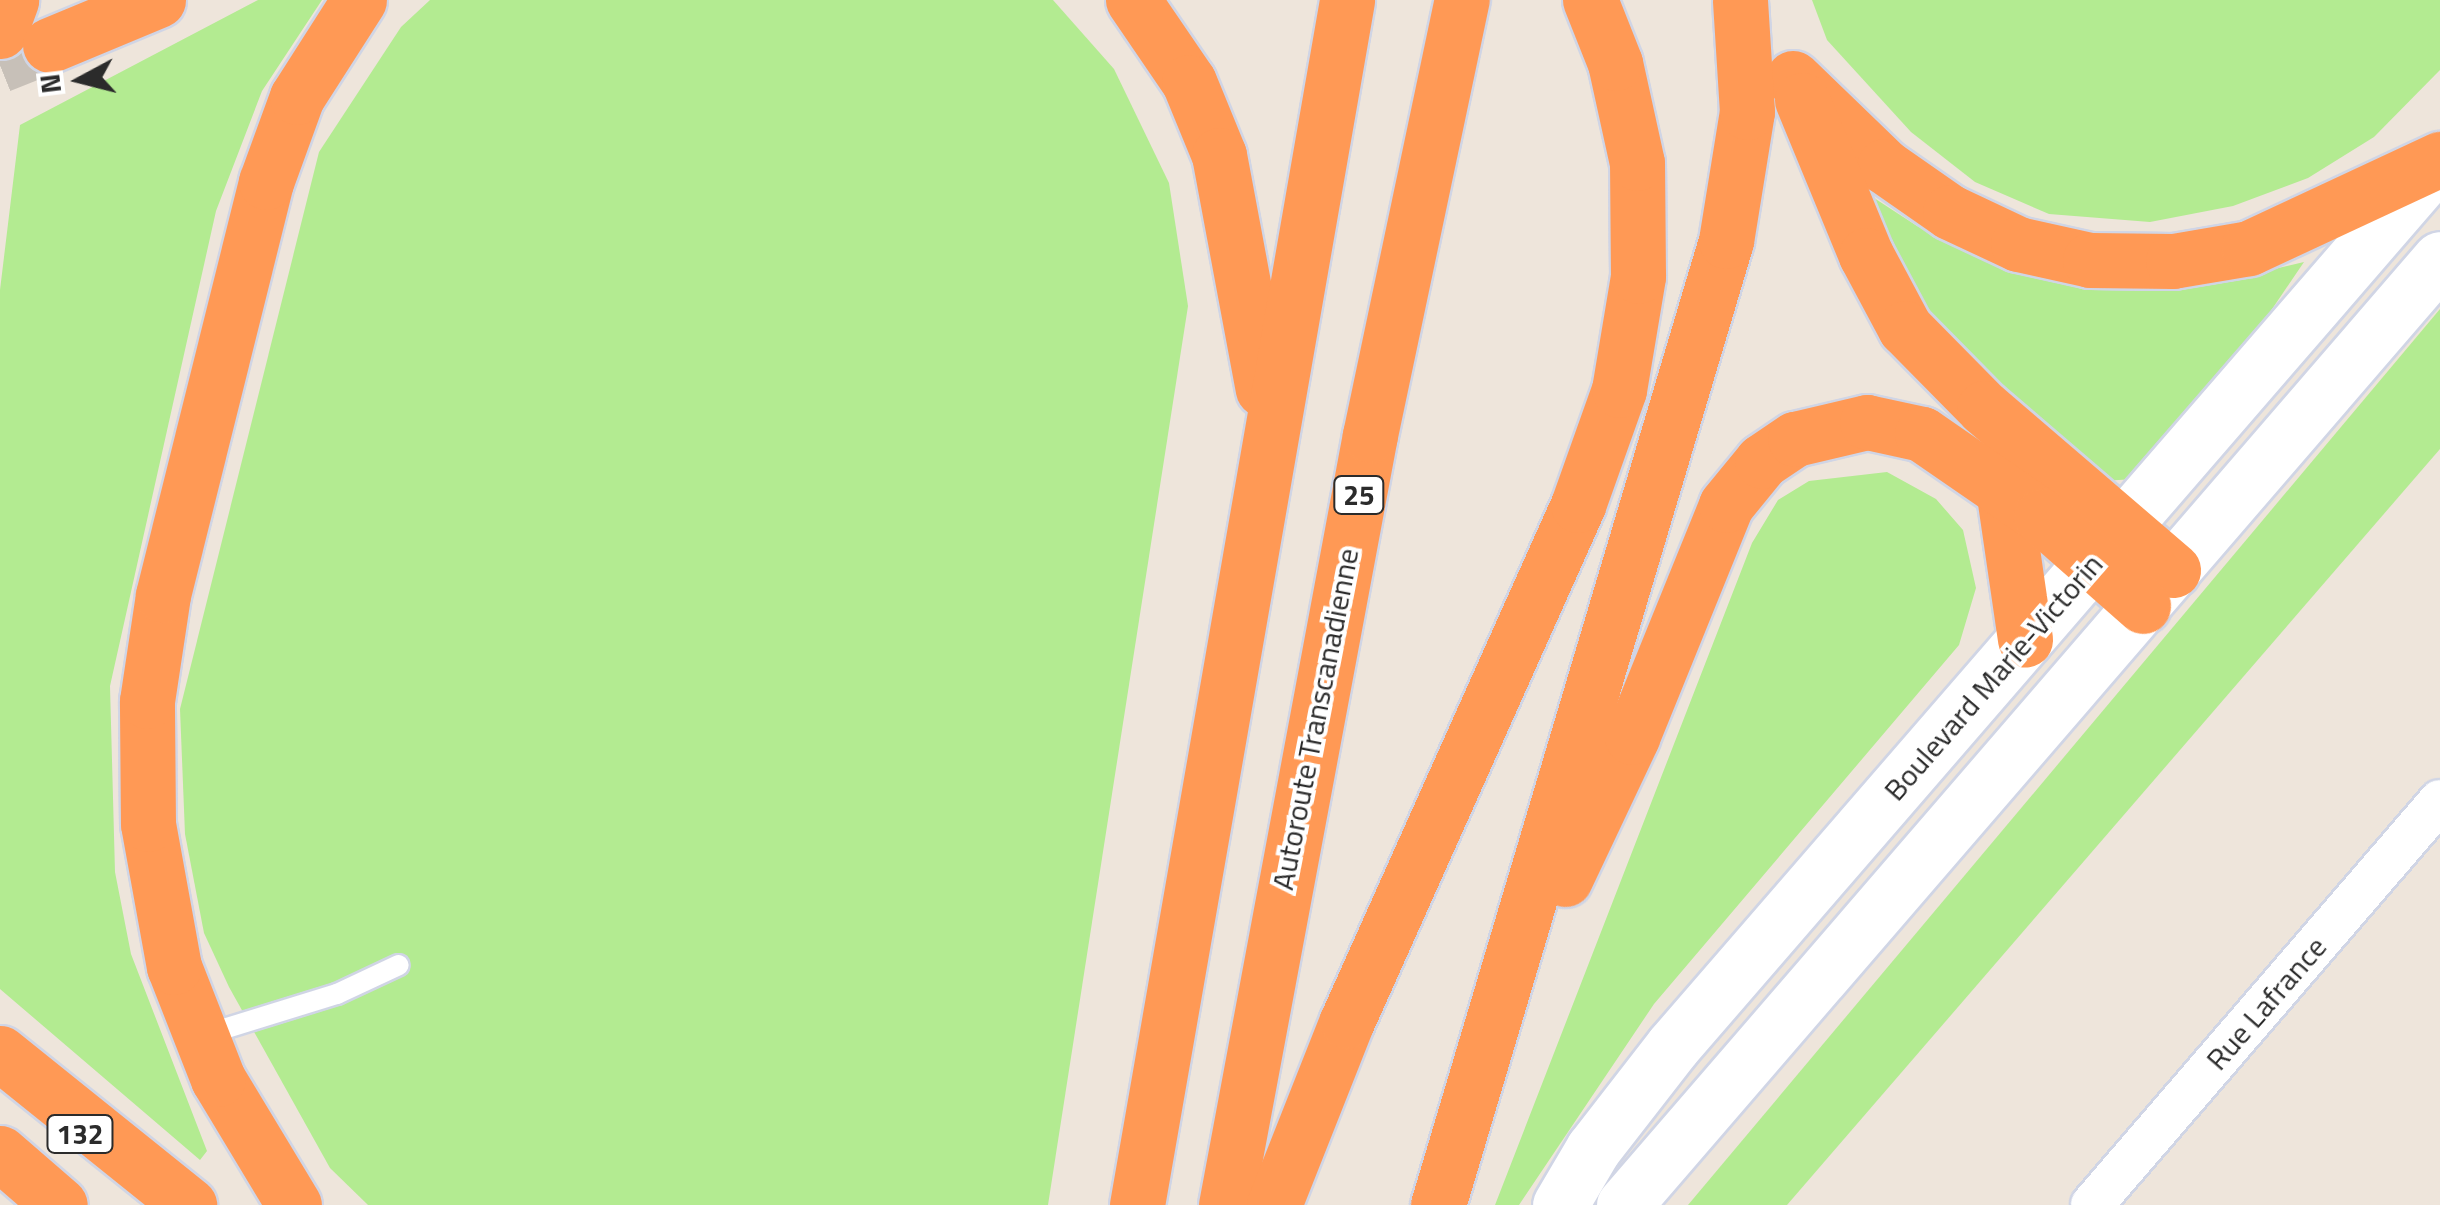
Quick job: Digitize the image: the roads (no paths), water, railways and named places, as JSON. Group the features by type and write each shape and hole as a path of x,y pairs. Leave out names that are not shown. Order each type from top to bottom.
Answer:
{"highway":[{"path":"11,0 25,38 158,0"},
{"path":"294,1205 241,1124 200,1036 168,944 150,840 146,726 152,654 266,182 297,97 360,0"},
{"path":"1133,0 1188,82 1231,192 1270,434"},
{"path":"1137,1205 1347,0"},
{"name":"Autoroute Transcanadienne","path":"1226,1205 1362,474 1462,0"},
{"path":"1274,1205 1347,1021 1578,505 1620,390 1638,276 1637,163 1616,63 1590,0"},
{"path":"1438,1205 1726,241 1747,112 1740,0"},
{"path":"1764,0 1866,255 1905,328 2109,545 2158,588"},
{"path":"1792,78 1884,166 1950,212 2018,244 2090,260 2173,261 2249,248 2440,159"},
{"path":"1488,1040 1632,737 1717,522 1750,472 1812,431 1866,422 1922,434 2004,494 2109,545"},
{"path":"2004,494 2025,639"},
{"path":"0,1053 189,1205"},
{"name":"132","path":"0,1063 160,1205"},
{"name":"132","path":"0,1153 60,1205"}],"street":[{"name":"Boulevard Marie-Victorin","path":"1560,1205 1592,1149 1672,1046 2440,159"},
{"path":"1624,1205 2440,259"},
{"name":"Rue Lafrance","path":"2092,1205 2436,815"}],"lane":[{"path":"200,1036 336,994 399,965"}],"tunnel":[{"path":"0,65 50,45"}]}
